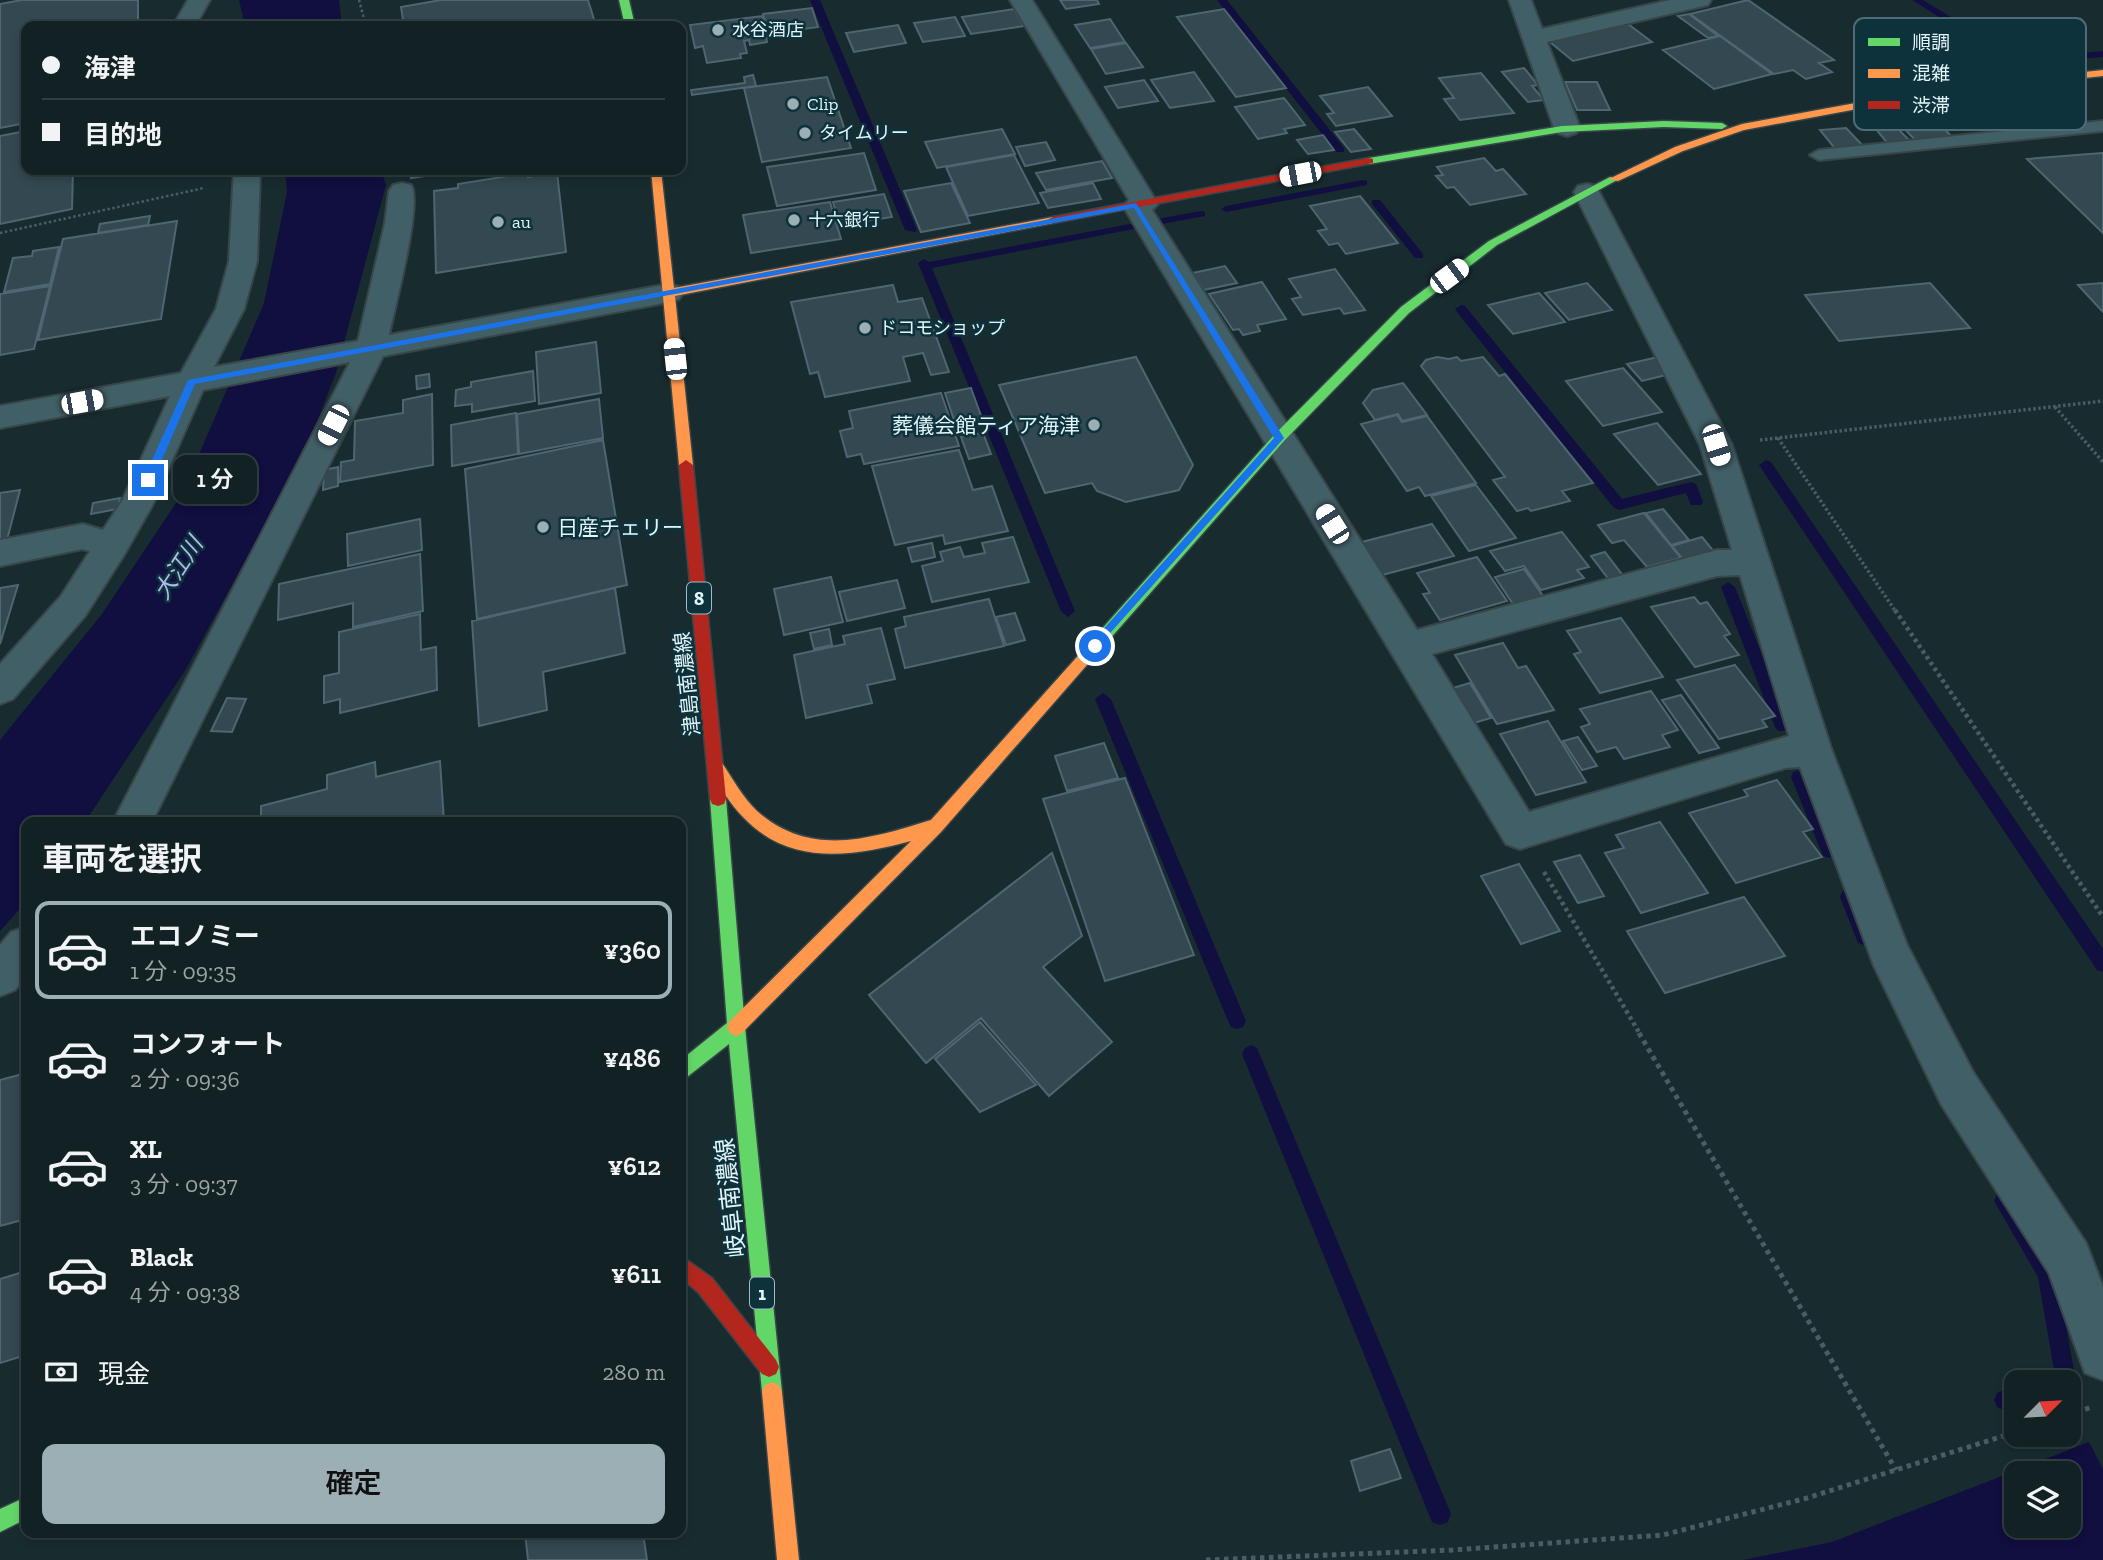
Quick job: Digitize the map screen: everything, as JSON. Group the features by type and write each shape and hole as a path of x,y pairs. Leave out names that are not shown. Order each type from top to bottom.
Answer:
{"street":[{"path":"187,21 199,0"},
{"path":"624,0 630,21"},
{"path":"1021,0 1279,438 1520,832 1785,752 1813,751"},
{"path":"1520,0 1567,128"},
{"path":"1534,38 1700,0"},
{"path":"686,1068 736,1027 935,827 1279,438 1405,310 1493,243 1587,192 1679,149 1742,127 1854,106"},
{"path":"0,417 1351,164 1567,128 1664,124 1742,127"},
{"path":"0,689 73,606 137,504 204,379 230,309 243,261 247,175"},
{"name":"津島南濃線","path":"657,175 716,768 736,1027"},
{"path":"134,817 363,351 399,222 401,191"},
{"path":"1587,192 1716,445 1813,751 1889,952 1957,1088 2069,1260 2103,1355"},
{"path":"0,553 83,536 112,546"},
{"path":"1408,646 1717,563 1754,562"},
{"path":"716,768 754,818 794,846 827,852 881,843 935,827"},
{"path":"0,976 21,952"},
{"name":"岐阜南濃線","path":"736,1027 788,1560"},
{"name":"1","path":"686,1270 705,1284 769,1367"},
{"path":"0,1521 21,1510"}],"lane":[{"path":"1819,155 2064,130"}],"path":[{"path":"359,0 365,21"},
{"path":"0,233 243,175"},
{"path":"1716,445 2103,401"},
{"path":"2054,406 2103,462"},
{"path":"1778,438 2103,917"},
{"path":"1520,832 1896,1470"},
{"path":"2081,1411 2103,1404"},
{"path":"1206,1560 1453,1550 1663,1535 1807,1498 2004,1436"}],"water":[{"path":"239,0 339,0 341,21 244,21"},
{"name":"大江川","path":"285,175 383,175 386,185 336,373 306,449 186,669 88,817 21,817 21,908 0,931 0,740 102,614 182,494 264,303 287,192"},
{"path":"2089,1442 2103,1469 2103,1560 1743,1560 1832,1542 2004,1475 2004,1538 2081,1538 2081,1461 2040,1461"}],"building":[{"path":"22,0 138,0 138,21 21,21 21,124 0,128 0,4"},
{"path":"441,0 588,0 594,21 403,21 401,7"},
{"path":"1060,0 1097,0 1099,4 1066,9"},
{"path":"1748,0 1834,60 1819,63 1832,72 1806,79 1793,70 1774,74 1690,14"},
{"path":"812,8 818,27 768,34 763,14"},
{"path":"1014,9 1024,26 971,34 962,17"},
{"path":"1224,9 1286,88 1236,97 1177,17"},
{"path":"1689,14 1718,36 1708,38 1678,16"},
{"path":"762,16 769,38 766,38 767,42 750,45 749,40 744,41 747,53 740,54 741,58 707,63 703,46 695,48 690,25"},
{"path":"955,17 965,36 923,42 914,23"},
{"path":"1110,19 1125,42 1090,48 1075,25"},
{"path":"1628,24 1652,42 1573,61 1550,42"},
{"path":"898,25 906,43 854,52 846,33"},
{"path":"1720,36 1772,74 1714,89 1663,50"},
{"path":"1126,43 1143,67 1106,74 1091,49"},
{"path":"1524,68 1538,85 1532,86 1544,100 1528,102 1502,72"},
{"path":"1194,72 1214,101 1170,108 1151,80"},
{"path":"1481,73 1514,113 1460,120 1444,99 1454,98 1439,78"},
{"path":"753,75 756,86 692,95 691,90 745,83 744,77"},
{"path":"827,77 851,148 762,162 744,88"},
{"path":"1144,80 1158,101 1118,108 1105,87"},
{"path":"1565,82 1597,82 1610,110 1577,110"},
{"path":"1368,87 1392,116 1336,126 1327,114 1334,113 1320,96"},
{"path":"1284,98 1305,125 1284,129 1287,133 1258,139 1235,107"},
{"path":"1846,128 1865,148 1837,151 1820,130"},
{"path":"1002,129 1015,154 937,168 925,142"},
{"path":"1354,129 1371,149 1351,152 1335,132"},
{"path":"1876,130 1899,130 1912,143 1889,145"},
{"path":"1906,130 1945,130 1953,138 1916,141"},
{"path":"21,132 21,175 73,175 72,209 0,224 0,136"},
{"path":"1323,135 1334,150 1308,154 1297,140"},
{"path":"1046,142 1055,160 1025,166 1016,147"},
{"path":"864,153 876,190 777,206 767,167"},
{"path":"2103,154 2103,233 2027,159"},
{"path":"1014,155 1039,203 968,216 946,167"},
{"path":"1484,158 1496,171 1503,169 1526,194 1470,205 1454,187 1447,188 1436,176 1443,175 1437,167"},
{"path":"1102,161 1112,178 1046,190 1036,173"},
{"path":"411,175 433,175 411,178"},
{"name":"au","path":"515,175 557,175 566,252 436,273 434,191 458,188 458,184"},
{"path":"951,183 970,223 921,232 904,191"},
{"path":"1093,183 1101,199 1048,208 1040,193"},
{"path":"884,194 892,217 840,225 833,202"},
{"path":"1360,196 1398,243 1346,254 1338,243 1329,245 1318,231 1327,229 1310,206"},
{"path":"830,202 841,239 751,253 743,215"},
{"path":"150,216 148,225 98,233 100,224"},
{"path":"177,221 161,319 38,340 63,239"},
{"path":"59,247 50,284 4,292 13,258 32,256 33,251"},
{"path":"1225,266 1237,283 1204,290 1193,273"},
{"path":"1335,269 1365,310 1344,314 1340,308 1303,315 1292,299 1301,297 1289,279"},
{"path":"1262,282 1286,319 1257,325 1260,331 1243,335 1239,329 1233,330 1209,294"},
{"path":"1587,283 1612,310 1569,320 1545,293"},
{"path":"1930,283 1970,328 1839,341 1805,295"},
{"path":"2103,283 2103,312 2078,285"},
{"name":"ドコモショップ","path":"893,285 898,302 922,298 949,372 931,375 923,353 903,357 910,381 825,397 818,372 810,374 791,302"},
{"path":"50,286 34,349 0,355 0,294"},
{"path":"1539,293 1565,322 1513,334 1488,305"},
{"path":"596,342 601,393 539,404 536,352"},
{"name":"葬儀会館ティア海津","path":"1136,357 1193,465 1179,490 1126,502 1097,491 1092,483 1045,493 999,385"},
{"path":"1457,357 1461,361 1483,357 1499,376 1505,374 1593,483 1562,491 1570,501 1531,511 1528,508 1517,511 1493,480 1505,477 1421,366 1426,360"},
{"path":"1658,357 1666,375 1642,381 1627,364"},
{"path":"1623,368 1662,412 1603,426 1566,381"},
{"path":"533,371 535,401 472,412 472,404 455,406 456,390 471,387 471,382"},
{"path":"429,374 430,387 417,389 416,376"},
{"path":"1403,383 1427,415 1402,421 1398,414 1375,420 1363,403 1373,390"},
{"path":"971,388 984,424 957,429 945,393"},
{"path":"941,393 959,446 864,464 861,454 847,457 840,431 853,428 849,411"},
{"path":"432,394 433,465 340,482 341,462 354,460 355,421 403,413 403,400"},
{"path":"599,399 603,438 519,454 517,414"},
{"path":"516,413 518,454 452,466 451,425"},
{"path":"1397,415 1402,422 1427,416 1476,483 1425,496 1419,487 1407,491 1361,424"},
{"path":"1657,423 1701,474 1658,485 1614,434"},
{"path":"983,433 991,454 969,459 961,437"},
{"name":"日産チェリー","path":"603,440 627,585 477,619 465,469"},
{"path":"959,450 973,490 992,486 1008,531 945,544 943,535 895,545 872,466"},
{"path":"338,467 338,486 323,490 324,470"},
{"path":"1476,485 1516,538 1469,551 1431,496"},
{"path":"20,490 7,540 0,542 0,493"},
{"path":"120,498 118,509 91,514 93,503"},
{"path":"1663,509 1689,540 1671,545 1646,513"},
{"path":"1644,513 1681,558 1647,567 1624,540 1612,543 1598,525"},
{"path":"420,519 422,550 348,566 347,534"},
{"path":"1432,524 1454,556 1382,575 1362,542"},
{"path":"1562,532 1589,567 1577,570 1584,578 1541,590 1524,566 1505,571 1490,551"},
{"path":"1013,537 1029,582 932,602 922,566 943,561 940,552 960,547 964,557 985,553 982,543"},
{"path":"1702,537 1715,553 1685,562 1672,546"},
{"path":"932,543 935,557 912,562 908,548"},
{"path":"1605,552 1624,577 1610,581 1591,556"},
{"path":"420,554 423,611 353,627 353,603 278,620 279,584"},
{"path":"1477,557 1507,601 1440,620 1423,594 1430,593 1417,573"},
{"path":"1524,569 1543,596 1513,604 1495,577"},
{"path":"831,577 843,622 784,635 774,589"},
{"path":"897,580 905,608 847,621 839,592"},
{"path":"18,585 0,644 0,588"},
{"path":"615,588 625,653 543,672 547,710 479,726 472,621"},
{"path":"1694,597 1700,604 1707,602 1730,634 1724,636 1739,655 1695,667 1651,607"},
{"path":"989,599 1004,646 905,668 895,629 906,626 904,617"},
{"path":"1015,613 1025,640 1006,645 996,617"},
{"path":"420,614 421,650 436,647 437,690 340,713 340,699 324,703 324,676 339,673 339,632"},
{"path":"1621,618 1663,677 1600,693 1574,654 1581,652 1567,631"},
{"path":"881,628 895,679 867,685 872,703 806,718 794,655 845,644 843,636"},
{"path":"829,629 832,645 814,649 810,633"},
{"path":"1503,643 1518,668 1526,666 1554,710 1497,724 1455,655"},
{"path":"1735,665 1775,716 1762,720 1767,727 1719,739 1677,680"},
{"path":"1470,683 1491,718 1470,724 1449,689"},
{"path":"1651,691 1678,730 1662,735 1670,747 1624,759 1616,747 1597,752 1581,727 1590,724 1580,709"},
{"path":"1681,695 1719,748 1699,753 1662,700"},
{"path":"227,698 246,699 232,732 211,731"},
{"path":"1548,721 1586,782 1536,795 1500,734"},
{"path":"1578,737 1597,766 1582,770 1563,741"},
{"path":"1104,743 1118,778 1067,791 1055,756"},
{"path":"440,761 444,817 261,817 261,806 327,789 327,775 375,762 376,777"},
{"path":"1125,778 1194,955 1105,981 1043,799"},
{"path":"1777,780 1813,829 1803,832 1822,857 1736,883 1689,813 1748,796 1744,790"},
{"path":"1660,822 1708,893 1641,913 1605,853 1624,848 1616,835"},
{"path":"1052,853 1082,936 1043,967 1112,1042 1049,1096 981,1018 926,1063 869,995"},
{"path":"1580,855 1604,896 1578,903 1554,862"},
{"path":"1519,864 1560,931 1521,944 1481,876"},
{"path":"1744,897 1785,956 1665,993 1627,931"},
{"path":"980,1022 1036,1085 980,1112 935,1059"},
{"path":"21,1074 21,1220 0,1226 0,1080"},
{"path":"21,1273 21,1357 0,1363 0,1279"},
{"path":"1390,1449 1401,1478 1360,1491 1351,1461"},
{"path":"526,1538 644,1538 647,1560 528,1560"}],"waterway":[{"path":"815,0 911,230"},
{"path":"1222,0 1340,150"},
{"path":"1917,0 1946,18"},
{"path":"2086,56 2103,54"},
{"path":"1226,209 1363,183"},
{"path":"1376,202 1419,256"},
{"path":"1162,221 1201,214"},
{"path":"925,266 1130,227"},
{"path":"925,266 1068,611"},
{"path":"1461,309 1619,505 1691,487 1696,502"},
{"path":"1766,465 2103,964"},
{"path":"1728,587 1783,727"},
{"path":"1103,699 1237,1021"},
{"path":"1799,777 1829,851"},
{"path":"1848,897 1864,937"},
{"path":"1251,1054 1440,1514"},
{"path":"2004,1201 2047,1274 2064,1370"}],"traffic: fast":[{"path":"624,0 629,21"},
{"path":"1369,161 1562,129 1664,124 1722,126"},
{"path":"1081,662 1279,438 1405,310 1493,243 1614,179"},
{"path":"718,799 736,1027 772,1392"},
{"path":"686,1067 736,1027"},
{"path":"0,1521 21,1510"}],"traffic: slow":[{"path":"2086,75 2103,73"},
{"path":"1614,179 1679,149 1742,127 1854,106"},
{"path":"657,175 686,465"},
{"path":"669,293 1053,220"},
{"path":"736,1027 935,827 1081,662"},
{"path":"716,768 751,815 771,832 793,842 815,847 862,846 932,827"},
{"path":"772,1392 788,1560"}],"traffic: jam":[{"path":"1053,220 1369,161"},
{"path":"686,465 718,799"},
{"path":"686,1270 705,1285 769,1367"}],"place":[{"name":"水谷酒店","path":"718,30"},
{"name":"Clip","path":"793,104"},
{"name":"タイムリー","path":"805,133"},
{"name":"十六銀行","path":"794,220"},
{"name":"au","path":"498,222"},
{"name":"ドコモショップ","path":"865,328"},
{"name":"葬儀会館ティア海津","path":"1094,425"},
{"name":"日産チェリー","path":"543,527"}],"route":[{"path":"148,480 191,382 1136,206 1279,438 1095,646"}]}
